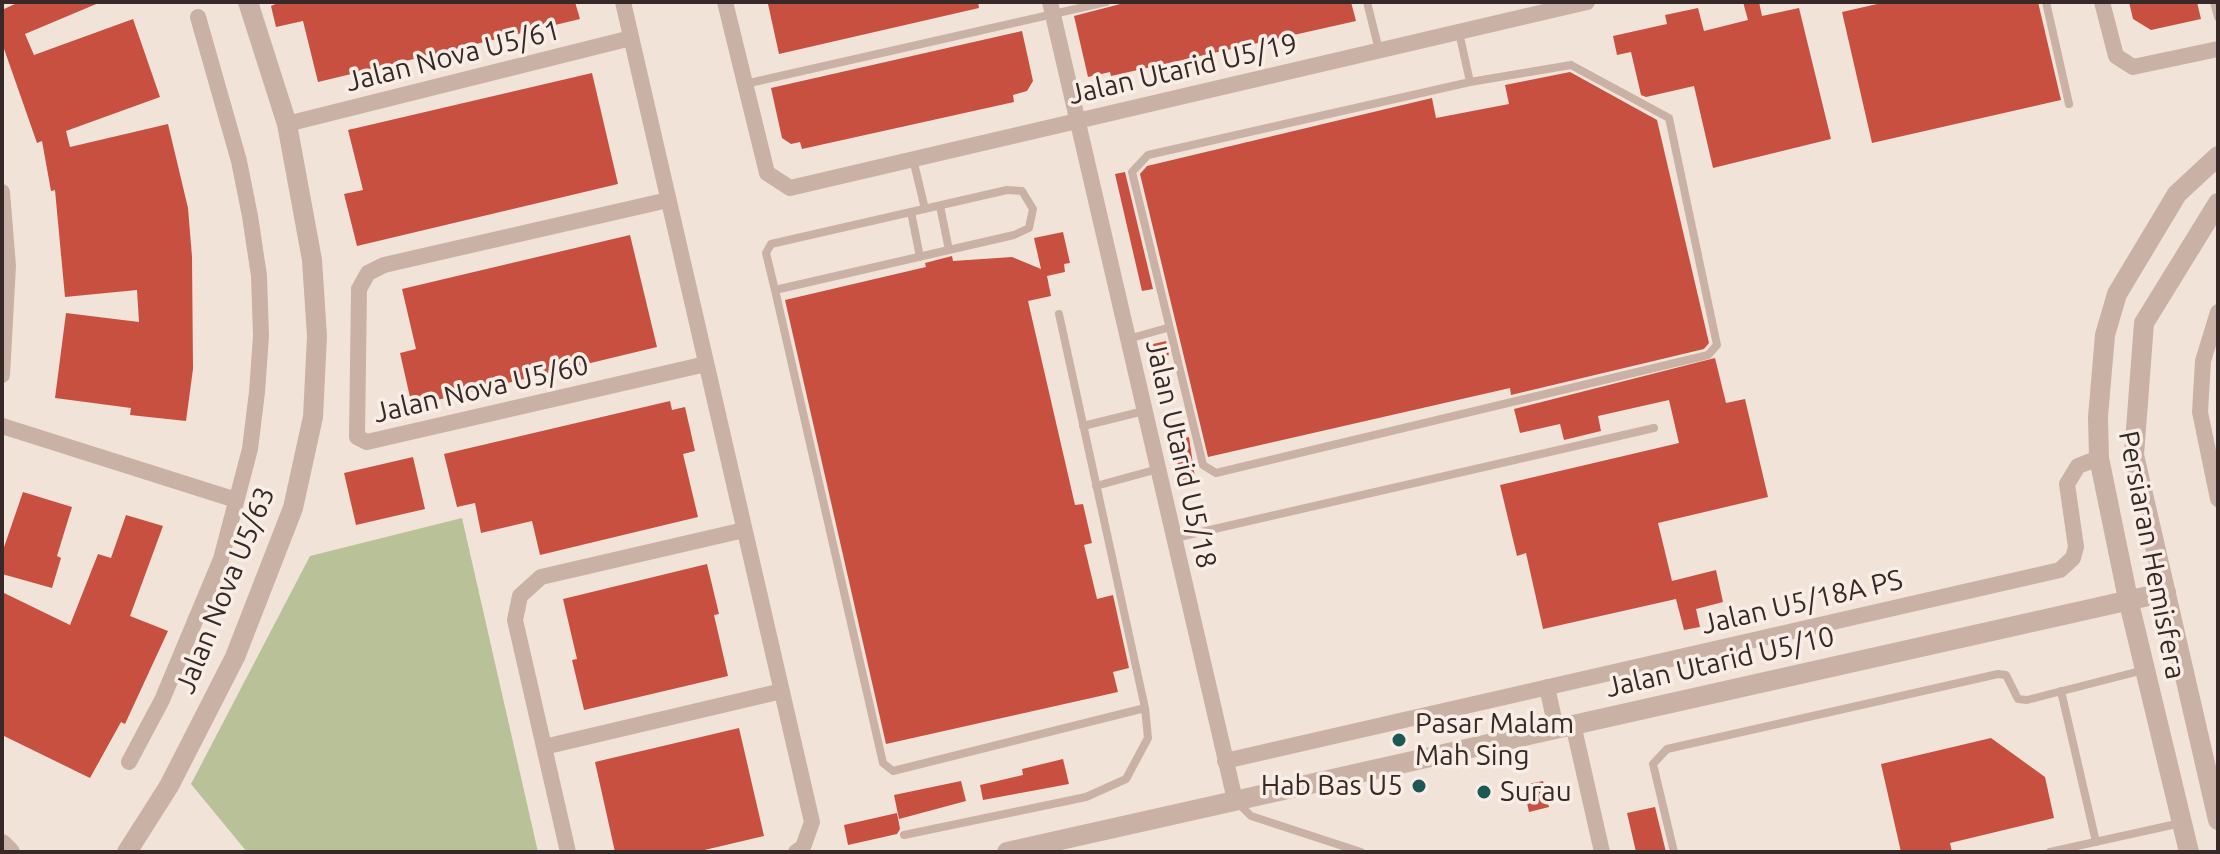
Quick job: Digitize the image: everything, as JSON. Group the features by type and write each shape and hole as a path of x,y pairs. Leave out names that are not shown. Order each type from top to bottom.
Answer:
{"street":[{"name":"Jalan Nova U5/63","path":"127,852 169,786 235,657 293,508 313,417 317,336 312,260 287,124 248,2"},
{"path":"623,2 812,822 803,847 796,852"},
{"path":"725,2 745,84"},
{"name":"Jalan Utarid U5/19","path":"745,84 767,173 790,188 1587,2"},
{"path":"2102,2 2116,56 2133,67 2218,49"},
{"name":"Jalan Utarid U5/18","path":"1051,8 1235,800"},
{"path":"129,762 193,631 221,559 250,449 257,392 261,336 259,276 239,161 198,17"},
{"name":"Jalan Nova U5/61","path":"287,124 631,38"},
{"name":"Persiaran Hemisfera","path":"2189,852 2128,599 2099,458 2098,417 2105,335 2117,294 2177,194 2218,156"},
{"path":"2,192 8,266 2,375"},
{"name":"Jalan Nova U5/60","path":"668,200 384,265 368,273 359,289 357,437 367,442 706,364"},
{"name":"Persiaran Hemisfera","path":"2218,203 2144,323 2134,455 2218,820"},
{"path":"2217,491 2200,412 2203,361 2218,312"},
{"path":"2,426 236,500"},
{"name":"Jalan U5/18A PS","path":"1225,761 2060,570 2073,558 2076,547 2067,484 2078,466 2099,458"},
{"path":"568,852 515,620 520,596 541,577 744,530"},
{"name":"Jalan Utarid U5/10","path":"1007,852 2166,592"},
{"path":"1547,687 1565,726 1602,852"},
{"path":"544,747 782,691"},
{"path":"2,844 10,852"}],"lane":[{"path":"745,84 1051,8 1106,2"},
{"path":"1367,2 1379,50"},
{"path":"2046,2 2069,104"},
{"path":"2214,2 2218,17"},
{"path":"1459,32 1470,82"},
{"path":"1571,65 1669,118 1717,345 1708,355 1216,473 1203,465 1167,328 1132,172 1148,155 1470,82 1571,65"},
{"path":"913,159 925,209"},
{"path":"775,290 1022,232 1029,228 1033,209 1022,191 1007,190 771,244 766,253 883,763 893,771 1145,708"},
{"path":"940,206 949,250"},
{"path":"911,212 920,257"},
{"path":"904,835 1086,797 1126,779 1148,738 1145,708 1059,314"},
{"path":"1128,339 1167,328"},
{"path":"1083,426 1144,411"},
{"path":"1174,539 1654,428"},
{"path":"1096,486 1158,469"},
{"path":"1674,852 1653,764 1657,756 1667,749 1998,674 2006,675 2018,699 2145,670"},
{"path":"2061,691 2096,842"},
{"path":"1235,800 1251,816 1361,852"},
{"path":"2050,852 2181,823"}],"green space":[{"path":"462,518 538,852 247,852 191,784 310,556"}],"building":[{"path":"19,2 101,2 25,34 34,55 133,19 160,97 66,131 70,147 168,124 188,208 192,257 193,369 186,421 130,415 131,408 55,398 66,313 139,322 137,290 65,297 55,190 51,191 42,141 37,143 2,43 2,10"},
{"path":"280,2 575,2 580,19 318,82 303,21 276,27 271,6"},
{"path":"978,2 979,8 779,54 768,4"},
{"path":"1128,2 1351,2 1356,21 1111,76 1110,72 1088,77 1074,16"},
{"path":"1743,2 1759,2 1762,16 1799,8 1831,139 1713,168 1694,86 1646,97 1641,95 1631,52 1617,55 1613,36 1667,24 1665,15 1698,8 1704,31 1748,20"},
{"path":"1886,2 2038,2 2061,100 1872,143 1842,12"},
{"path":"2129,2 2197,2 2201,19 2151,30 2133,19"},
{"path":"1022,31 1033,81 1027,91 1013,95 1014,102 802,149 800,142 791,144 782,138 771,88"},
{"path":"1570,72 1657,120 1709,343 1704,349 1511,395 1510,388 1208,457 1140,174 1147,166 1432,98 1436,118 1509,104 1505,85"},
{"path":"592,73 618,184 357,246 344,194 363,190 348,130"},
{"path":"1125,172 1153,289 1142,291 1115,174"},
{"path":"1063,232 1070,263 1064,264 1065,272 1047,276 1051,296 1028,301 1075,505 1083,504 1092,543 1084,545 1097,599 1113,595 1129,668 1113,672 1118,692 886,744 785,300 926,267 925,263 952,256 953,261 1012,257 1041,269 1034,238"},
{"path":"630,235 657,347 412,406 400,353 416,349 402,289"},
{"path":"1166,341 1169,355 1157,358 1153,344"},
{"path":"1715,358 1726,403 1745,399 1768,497 1658,523 1672,581 1716,570 1723,602 1696,609 1700,627 1684,630 1676,599 1543,629 1526,553 1517,556 1500,485 1679,443 1669,400 1598,416 1601,431 1564,440 1560,424 1520,433 1514,409"},
{"path":"670,401 672,410 685,407 695,451 683,454 698,517 540,555 532,521 481,533 475,503 457,507 444,454"},
{"path":"1189,437 1195,478 1182,481 1172,441"},
{"path":"413,457 425,509 356,525 344,473"},
{"path":"23,492 72,507 57,556 61,558 52,588 2,574 2,553"},
{"path":"126,515 163,526 130,616 168,631 125,724 121,722 90,778 2,735 2,592 70,625 98,554 111,558"},
{"path":"707,564 719,614 714,615 728,676 584,710 572,660 577,659 563,599"},
{"path":"739,728 764,836 696,852 615,852 595,762"},
{"path":"1991,738 2045,777 2054,818 1950,843 1952,852 1901,852 1881,764"},
{"path":"1063,759 1069,784 983,800 980,785 1023,775 1022,769"},
{"path":"961,781 966,801 899,819 894,795"},
{"path":"1543,781 1549,807 1529,812 1523,785"},
{"path":"1655,807 1666,852 1636,852 1627,813"},
{"path":"897,813 900,829 897,834 848,845 844,825"}],"place":[{"name":"Pasar Malam Mah Sing","path":"1399,740"},
{"name":"Hab Bas U5","path":"1419,786"},
{"name":"Surau","path":"1484,792"}]}
